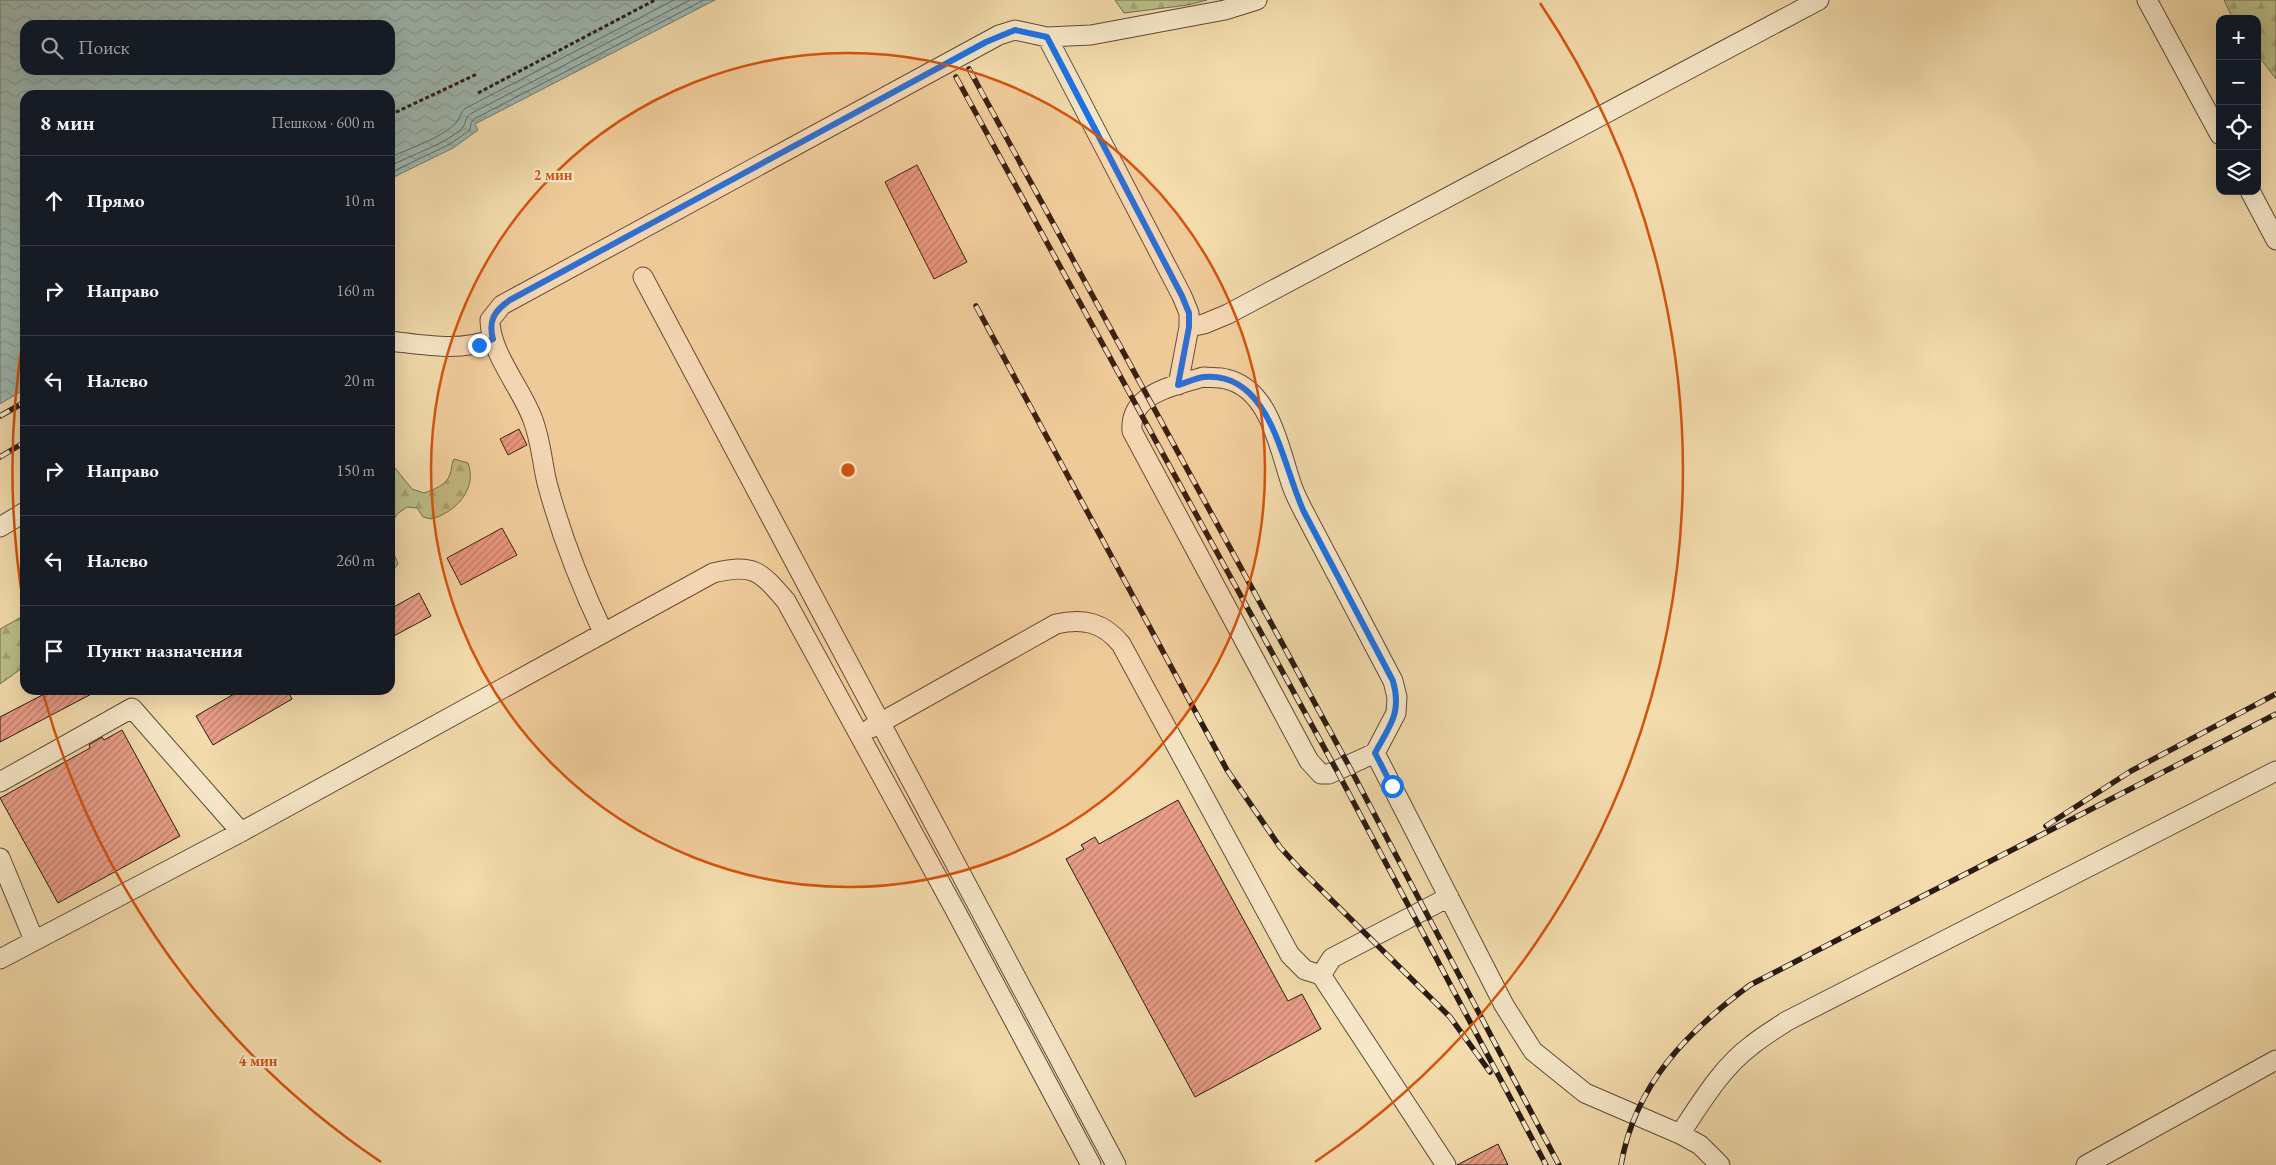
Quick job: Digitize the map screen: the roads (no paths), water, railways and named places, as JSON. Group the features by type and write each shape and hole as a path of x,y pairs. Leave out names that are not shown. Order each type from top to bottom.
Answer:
{"street":[{"path":"603,632 578,580 568,553 547,482 537,430 493,339 490,320 502,305 986,42 1015,30 1047,37 1091,34 1225,10 1257,0"},
{"path":"1189,327 1204,324 1228,314 1819,0"},
{"path":"2147,0 2216,128"},
{"path":"1047,37 1182,296 1189,313 1189,327 1178,385"},
{"path":"2252,195 2276,240"},
{"path":"643,277 1116,1165"},
{"path":"395,341 462,347 479,345 493,339"},
{"path":"1203,377 1226,379 1239,384 1252,394 1264,409 1276,436 1292,486 1304,512 1393,681 1397,697 1396,712 1375,753 1328,774 1321,774 1315,770 1141,451 1132,431 1131,418 1137,406 1149,397 1203,377"},
{"path":"0,527 20,515"},
{"path":"0,959 241,832 713,573 737,568 751,569 765,576 786,601 825,685 859,735 964,925 1091,1165"},
{"path":"859,735 1056,624 1081,620 1093,622 1104,627 1121,644 1290,955 1305,970 1321,975 1446,1165"},
{"path":"0,782 132,708 241,832"},
{"path":"1375,753 1504,1005 1533,1051 1585,1092 1680,1134 1700,1145 1720,1165"},
{"path":"1680,1134 1704,1097 1733,1061 1751,1045 1787,1021 2276,771"},
{"path":"0,858 34,940"},
{"path":"1321,975 1332,958 1449,897"},
{"path":"2086,1165 2276,1060"}],"water":[{"path":"0,0 715,0 475,124 478,130 453,148 395,177 395,90 20,90 20,392 0,404"}],"railway":[{"path":"969,69 1349,766 1559,1165"},
{"path":"956,77 1337,771 1546,1165"},
{"path":"976,306 1227,770 1280,847 1450,1017 1490,1072"},
{"path":"0,416 20,405"},
{"path":"0,457 20,445"},
{"path":"2046,826 2131,771 2276,694"},
{"path":"1621,1165 1628,1136 1638,1109 1651,1085 1667,1062 1705,1022 1750,985 2276,714"}]}
